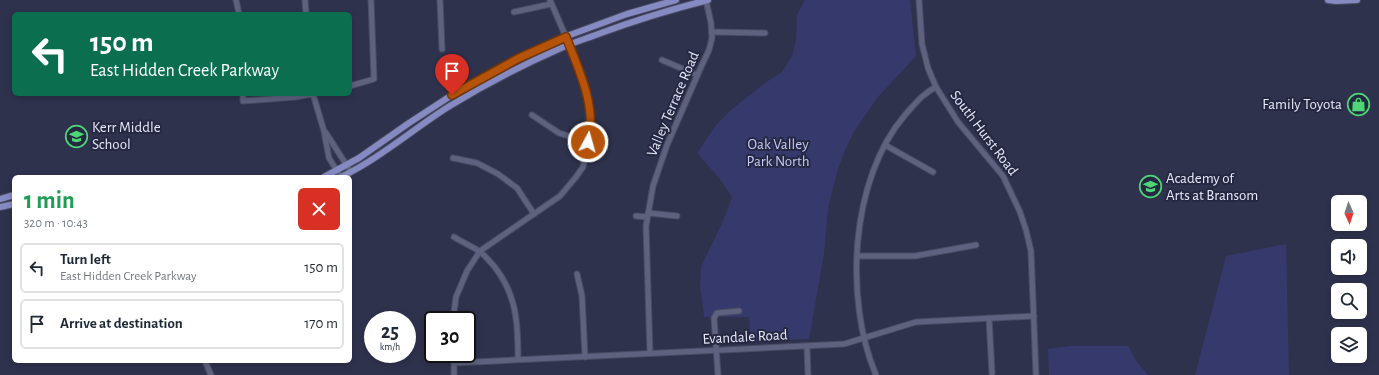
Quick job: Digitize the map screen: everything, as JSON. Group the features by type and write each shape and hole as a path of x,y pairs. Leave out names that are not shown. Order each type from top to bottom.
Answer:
{"main road":[{"path":"327,175 359,158 452,95 519,58 566,37 627,14 676,0"},
{"path":"345,175 391,147 447,108 500,78 569,44 625,24 682,6 707,0"},
{"path":"1328,0 1357,0"},
{"path":"0,199 12,196"},
{"path":"0,207 12,203"}],"street":[{"path":"236,0 238,12"},
{"path":"305,0 306,12"},
{"path":"352,85 374,79 371,0"},
{"path":"440,0 442,48"},
{"name":"Valley Terrace Road","path":"650,353 646,226 653,186 667,145 709,50 712,32 707,0"},
{"name":"South Hurst Road","path":"919,0 922,44 928,68 936,87 958,122 1003,176 1020,212 1026,230 1031,251 1036,375"},
{"path":"454,311 456,297 467,271 480,251 560,196 576,177 582,167 591,132 589,100 569,44 551,2 514,12"},
{"path":"712,32 765,33"},
{"path":"662,60 697,76"},
{"path":"876,375 864,338 858,302 857,256 859,230 864,201 872,171 884,145 899,122 922,95 936,87"},
{"path":"242,96 243,101 301,96"},
{"path":"313,96 324,131 330,158 340,175"},
{"path":"532,115 559,133 588,142"},
{"path":"324,131 351,172"},
{"path":"884,145 933,172"},
{"path":"453,158 477,163 498,174 517,188 534,214"},
{"path":"636,216 677,216"},
{"path":"454,237 480,251 498,271 512,297 518,324 518,360"},
{"path":"857,256 915,256 976,246"},
{"path":"577,274 582,296 585,357"},
{"path":"718,375 715,350 714,318 717,313 739,311"},
{"name":"Evandale Road","path":"476,362 844,344 916,322 1034,316"},
{"path":"990,318 992,373"},
{"path":"807,346 808,375"},
{"path":"206,363 211,375"},
{"path":"454,363 454,375"}],"green space":[{"name":"Oak Valley Park North","path":"805,0 910,0 916,56 877,98 855,130 845,150 838,169 828,208 824,254 809,339 751,341 749,317 704,317 700,284 701,267 724,219 732,197 720,179 697,153 716,125 731,110 765,83 782,72 792,56 796,40 797,15"},
{"path":"1286,244 1289,375 1195,375 1226,256"},
{"path":"1070,346 1128,346 1137,362 1148,375 1049,375 1048,349"}],"place":[{"name":"Family Toyota","path":"1358,104"},
{"name":"Kerr Middle School","path":"76,136"},
{"name":"Academy of Arts at Bransom","path":"1150,187"}],"route":[{"path":"452,95 519,58 566,37 589,100 591,132 588,142"}]}
